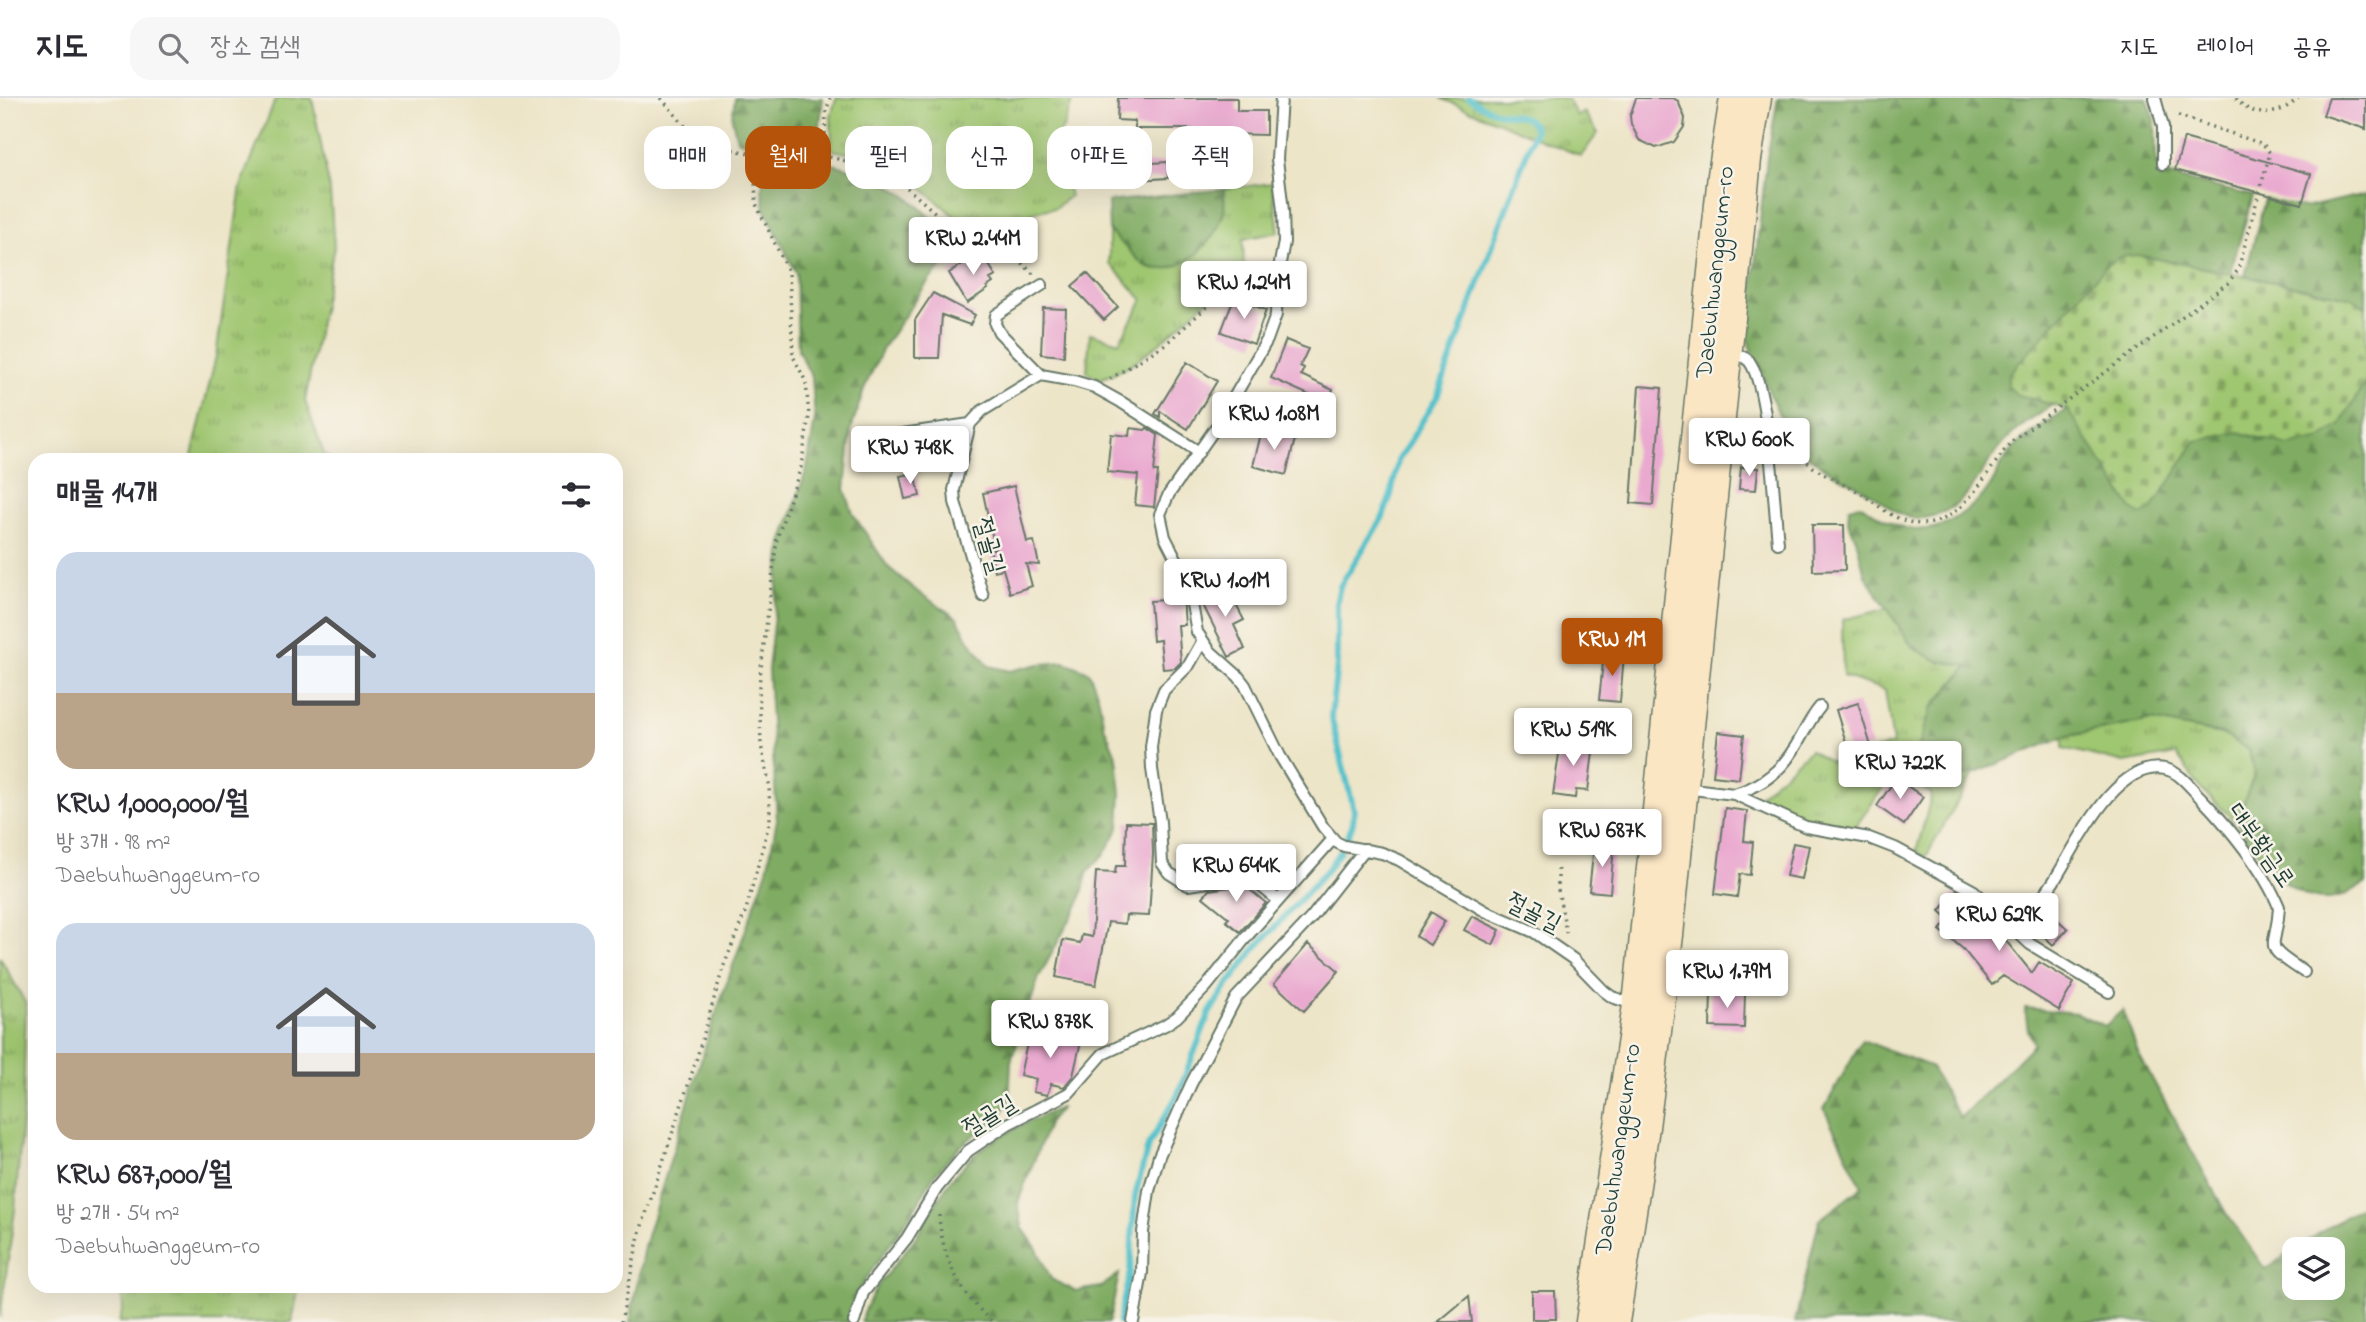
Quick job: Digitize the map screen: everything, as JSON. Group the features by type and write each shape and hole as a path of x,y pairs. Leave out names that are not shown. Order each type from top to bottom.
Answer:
{"main road":[{"name":"Daebuhwanggeum-ro","path":"1671,787 1683,579 1723,175 1735,98"},
{"name":"Daebuhwanggeum-ro","path":"1614,1322 1644,1127 1648,1007 1671,787 1726,354 1746,159 1756,98"},
{"name":"Daebuhwanggeum-ro","path":"1591,1322 1648,1007"}],"lane":[{"path":"1281,98 1277,159 1283,211 1276,315 1270,333 1221,420 1168,494 1160,522 1188,582 1197,632 1202,642 1245,685 1280,756 1333,839"},
{"path":"2157,104 2163,128 2163,164"},
{"path":"1042,285 996,315 995,324 999,332 1041,375 1094,387 1199,452"},
{"path":"1726,354 1741,355 1747,359 1754,370 1763,397 1778,543"},
{"path":"889,436 970,424 982,411 1041,375"},
{"name":"절골길","path":"970,424 954,489 983,596"},
{"path":"1202,642 1189,665 1164,690 1156,710 1151,747 1162,863 1169,873 1188,885 1242,877 1252,879 1278,900"},
{"path":"1734,794 1763,782 1777,770 1793,751 1812,715 1820,707"},
{"name":"대부황금로","path":"2014,931 2040,902 2095,815 2118,786 2140,772 2151,768 2164,769 2175,773 2187,783 2231,829 2279,907 2274,948 2279,956 2304,972"},
{"path":"1671,787 1734,794 1806,827 1869,838 1895,848 1974,891 2030,944 2109,992"},
{"name":"절골길","path":"854,1322 863,1293 907,1238 937,1188 968,1152 1009,1124 1069,1093 1102,1054 1177,1017 1333,839 1345,846 1382,853 1422,872 1485,911 1534,932 1573,959 1612,997 1648,1007"},
{"path":"1133,1322 1142,1273 1143,1232 1149,1191 1159,1156 1191,1084 1236,998 1311,918 1365,849"}],"path":[{"path":"661,98 684,125 714,146 745,151"},
{"path":"825,126 825,113 830,98"},
{"path":"2235,98 2251,111 2264,114 2279,112 2291,106 2298,98"},
{"path":"1784,434 1811,465 1825,475 1863,495 1896,517 1913,523 1932,523 1964,506 2014,439 2228,283 2238,270 2270,153 2263,144 2157,104"},
{"path":"831,157 859,164 904,185 949,225 1005,245 1029,267 1042,285"},
{"path":"621,1322 639,1235 695,1064 723,968 746,909 770,820 769,783 761,745 759,685 777,538 801,467 809,415 806,382 793,356 789,273 756,204 755,189"},
{"path":"1094,387 1120,375 1167,343 1233,283 1281,265"},
{"path":"1558,869 1563,923 1573,959"},
{"path":"937,1188 939,1220 947,1256 964,1293 993,1322"}],"green space":[{"path":"276,98 312,98 330,191 334,247 305,401 324,453 193,453 216,356 241,186"},
{"path":"735,98 823,98 820,126 745,126 745,143 737,140 732,119"},
{"path":"836,98 1073,98 1064,126 1047,126 1047,189 1068,189 1070,196 1055,208 1036,211 1006,235 980,224 959,220 923,189 932,189 932,126 845,126 845,153 832,150 831,116"},
{"path":"1440,98 1567,98 1577,116 1584,112 1598,133 1581,156"},
{"path":"1778,98 2147,98 2155,120 2156,163 2162,174 2253,196 2230,273 2137,255 2016,394 2053,405 2005,442 1973,487 1953,507 1933,516 1912,518 1830,471 1803,450 1781,417 1750,347 1747,336 1767,158"},
{"path":"831,164 845,168 845,189 895,189 922,209 953,245 947,262 929,280 884,346 864,389 851,430 845,489 853,514 888,567 918,592 957,618 969,640 989,666 1010,671 1039,664 1065,662 1089,672 1098,695 1104,726 1117,758 1121,793 1119,828 1104,854 1088,871 1080,901 1039,977 1011,1061 1009,1102 1000,1116 959,1147 934,1175 915,1208 861,1286 847,1322 630,1322 644,1246 712,1024 767,870 777,820 768,670 782,543 807,468 815,419 812,378 798,350 796,273 765,209 762,190 831,189"},
{"path":"1272,183 1279,232 1243,239 1244,274 1208,300 1138,360 1099,379 1087,372 1090,333 1119,342 1143,300 1109,263 1109,231 1144,265 1224,211 1224,189 1253,189 1253,185"},
{"path":"1224,189 1224,210 1214,234 1194,256 1170,268 1157,269 1144,265 1109,231 1108,202"},
{"path":"2366,194 2366,308 2353,298 2245,276 2265,199 2304,208"},
{"path":"2137,255 2353,298 2366,308 2366,381 2339,426 2318,440 2288,446 2239,432 2196,441 2150,512 2141,515 2132,509 2067,409 2016,394 2008,386 2008,375 2107,265 2120,257"},
{"path":"2366,381 2366,883 2347,894 2329,899 2312,897 2296,890 2268,866 2236,822 2255,773 2248,749 2222,734 2152,720 2063,737 1973,774 1942,779 1924,767 1919,746 1931,709 1968,666 1938,661 1913,648 1865,575 1856,539 1848,521 1849,507 1860,504 1884,519 1907,528 1930,529 1943,525 1975,504 1991,484 2005,459 2020,442 2067,409 2132,509 2150,512 2196,441 2239,432 2263,440 2339,426"},
{"path":"1888,608 1939,661 1968,666 1931,709 1942,779 1973,774 1926,857 1916,852 1932,794 1895,771 1853,830 1787,815 1775,810 1759,796 1810,750 1835,764 1893,744 1885,690 1843,676 1842,620"},
{"path":"2152,720 2222,734 2248,749 2255,773 2236,822 2201,789 2176,754 2124,763 2063,748 2063,737"},
{"path":"0,957 26,1004 23,1107 15,1210 0,1318"},
{"path":"2025,1008 2076,1013 2105,1026 2123,1010 2138,1053 2226,1213 2265,1269 2282,1258 2282,1300 2345,1300 2345,1237 2314,1237 2366,1203 2366,1322 1795,1322 1819,1220 1862,1187 1824,1109 1862,1040 1930,1066 1960,1118 2034,1044 2028,1030"},
{"path":"1062,1107 1049,1122 1018,1202 1022,1227 1037,1249 1051,1279 1075,1291 1101,1287 1119,1274 1109,1322 861,1322 881,1281 916,1237 947,1185 964,1164 1003,1135"},
{"path":"122,1293 298,1293 292,1322 119,1322 123,1308"}],"building":[{"path":"1118,98 1237,98 1237,111 1266,111 1266,135 1253,135 1253,126 1166,126 1166,129 1152,129 1152,126 1135,126 1135,121 1117,120"},
{"path":"1636,98 1673,98 1678,101 1685,118 1684,127 1674,142 1656,148 1639,140 1630,116"},
{"path":"2329,98 2366,98 2366,129 2323,115"},
{"path":"2184,138 2311,174 2302,204 2175,170"},
{"path":"1166,162 1166,178 1152,179 1152,163"},
{"path":"981,252 996,276 990,279 993,283 988,289 967,303 949,273"},
{"path":"1087,273 1118,307 1104,320 1072,286"},
{"path":"933,293 975,315 970,325 942,315 939,358 915,358 915,320"},
{"path":"1234,298 1266,310 1254,344 1221,332"},
{"path":"1043,308 1066,309 1064,356 1041,354"},
{"path":"1286,340 1308,349 1300,366 1304,368 1301,375 1333,390 1327,403 1271,378"},
{"path":"1187,362 1217,381 1188,429 1160,411 1160,417 1155,414"},
{"path":"1639,386 1662,388 1653,505 1631,503"},
{"path":"1130,428 1147,428 1158,435 1154,507 1135,505 1138,475 1107,472 1111,434 1129,436"},
{"path":"1262,430 1295,439 1286,475 1253,466"},
{"path":"1741,467 1758,468 1756,490 1739,489"},
{"path":"915,473 920,496 905,499 900,476"},
{"path":"1014,486 1027,542 1034,541 1039,565 1026,564 1032,586 1010,593 1003,569 994,571 990,549 995,549 983,493"},
{"path":"1812,525 1844,525 1845,570 1813,571"},
{"path":"1226,586 1244,620 1234,625 1245,649 1229,657 1200,599"},
{"path":"1183,599 1185,625 1178,625 1181,662 1175,668 1163,669 1160,640 1153,641 1150,601"},
{"path":"1604,653 1624,655 1620,702 1599,700"},
{"path":"1858,703 1871,746 1849,752 1836,710"},
{"path":"1718,732 1744,735 1739,779 1713,776"},
{"path":"1561,740 1594,744 1588,791 1576,790 1575,798 1553,795"},
{"path":"1896,778 1923,797 1904,825 1877,806"},
{"path":"1725,808 1747,811 1744,841 1753,842 1750,875 1740,874 1737,897 1715,894"},
{"path":"1126,822 1152,823 1149,916 1126,915 1125,924 1108,922 1096,985 1056,977 1063,940 1080,943 1082,935 1092,937 1096,872 1115,873 1116,866 1125,866"},
{"path":"1793,843 1809,846 1802,879 1786,876"},
{"path":"1594,845 1614,847 1610,893 1589,891"},
{"path":"1244,885 1266,903 1240,932 1226,921 1229,918 1203,897 1209,890"},
{"path":"1957,890 1977,905 2032,973 2039,962 2074,983 2060,1011 2003,976 1992,985 1963,949 1940,930 1949,919 1940,911"},
{"path":"1431,912 1445,921 1430,945 1416,936"},
{"path":"2050,913 2068,929 2053,945 2036,928"},
{"path":"1472,916 1500,930 1493,945 1464,930"},
{"path":"1308,944 1339,971 1304,1011 1274,984"},
{"path":"1711,992 1745,993 1744,1028 1710,1027"},
{"path":"1030,1030 1081,1041 1073,1076 1064,1087 1051,1084 1047,1095 1033,1092 1036,1079 1020,1075"},
{"path":"1532,1291 1555,1291 1556,1319 1532,1319"},
{"path":"1469,1296 1472,1322 1438,1322"}],"waterway":[{"path":"1347,838 1353,823 1354,810 1331,716 1337,665 1337,600 1340,586 1383,517 1398,461 1437,397 1535,130 1526,118 1492,110 1469,98"},
{"path":"1119,1322 1130,1272 1135,1196 1148,1146 1178,1094 1210,1012 1253,951 1328,869 1340,851"}]}
